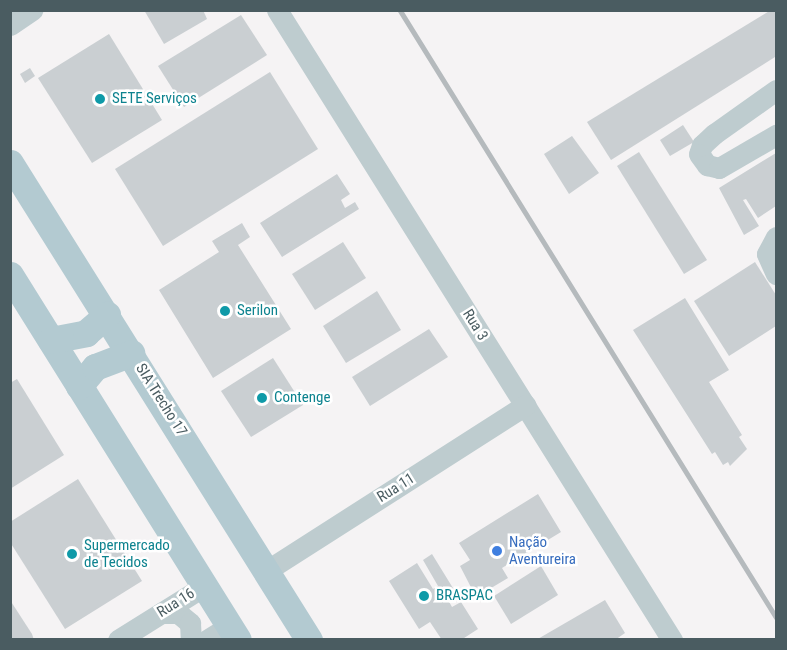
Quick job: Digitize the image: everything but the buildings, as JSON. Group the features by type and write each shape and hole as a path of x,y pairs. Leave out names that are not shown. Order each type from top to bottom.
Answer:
{"main road":[{"name":"SIA Trecho 17","path":"10,163 309,639"},
{"path":"10,275 204,586 225,635"},
{"path":"51,340 86,333 107,315"},
{"path":"79,386 95,367 131,353"}],"street":[{"path":"11,22 32,10"},
{"name":"Rua 3","path":"277,10 672,639"},
{"path":"777,90 714,134 702,144 699,153 707,165 719,168 777,135"},
{"path":"777,237 767,254 777,274"},
{"name":"Rua 11","path":"266,571 526,405"},
{"name":"Rua 16","path":"117,639 204,586"},
{"path":"161,613 178,613 190,623 191,639"}],"railway":[{"path":"400,10 776,617"}],"place":[{"name":"SETE Serviços","path":"100,99"},
{"name":"Serilon","path":"225,311"},
{"name":"Contenge","path":"262,398"},
{"name":"Nação Aventureira","path":"497,551"},
{"name":"Supermercado de Tecidos","path":"72,554"},
{"name":"BRASPAC","path":"424,596"}]}
